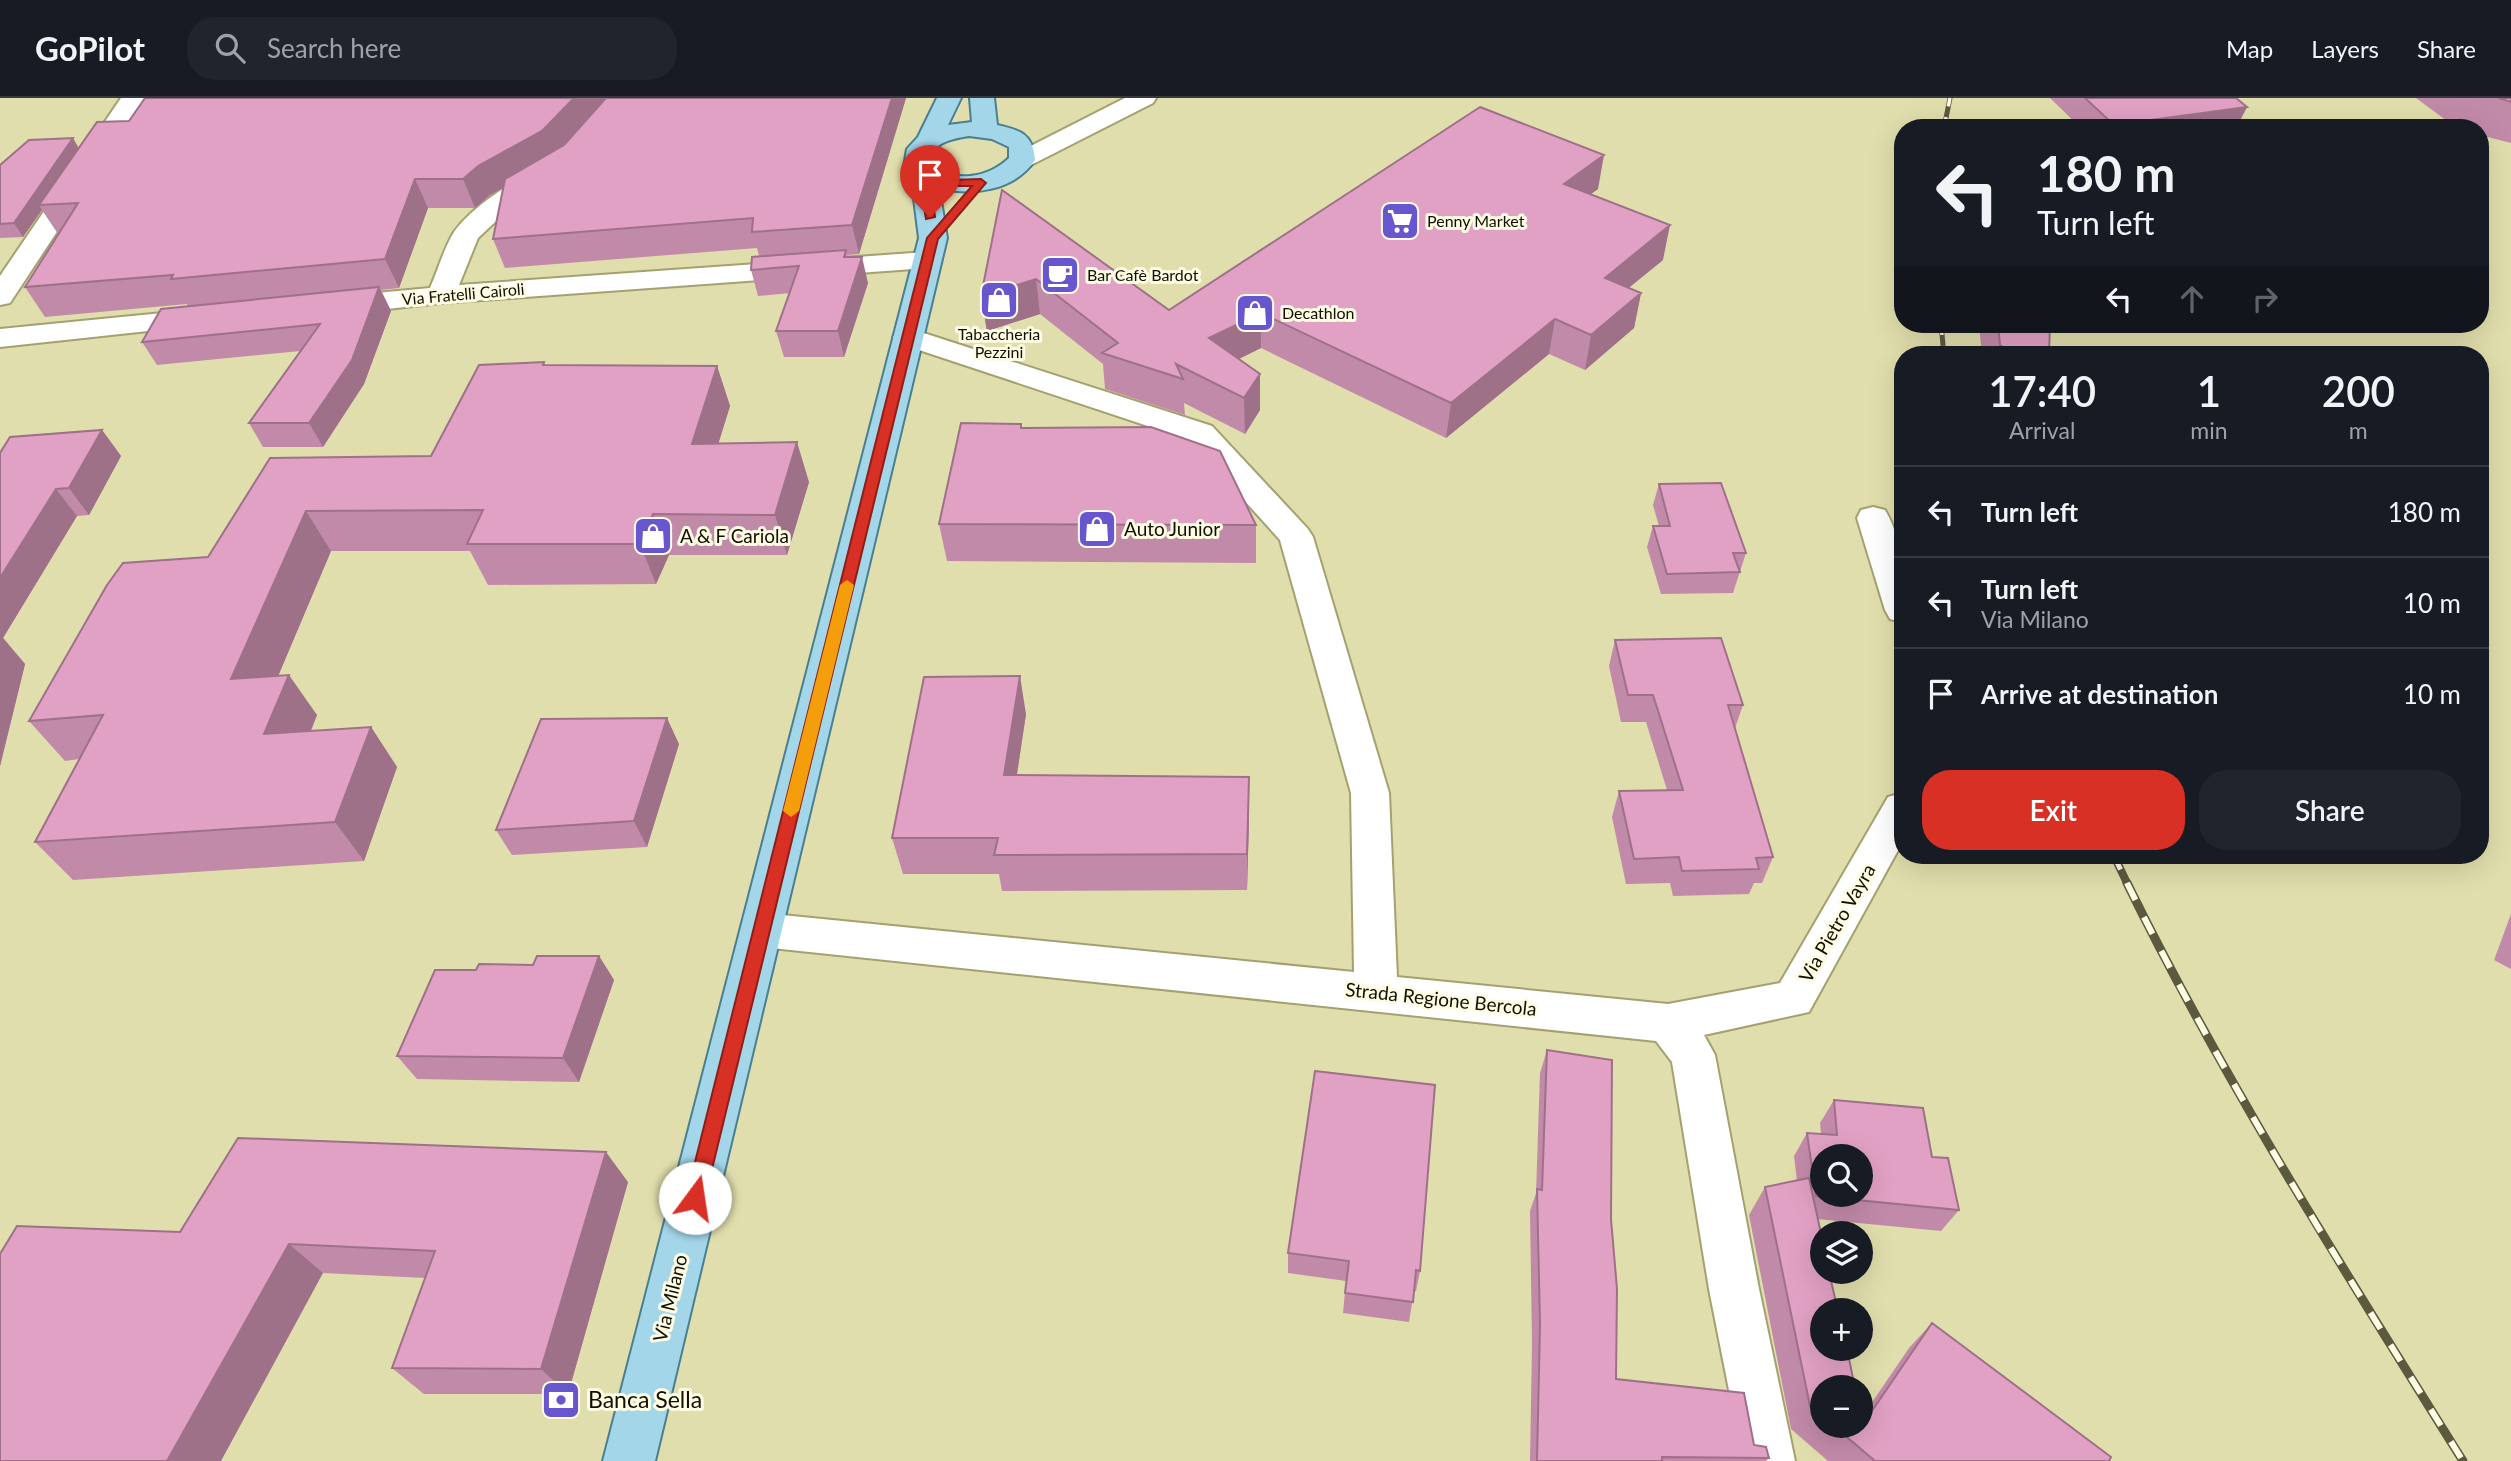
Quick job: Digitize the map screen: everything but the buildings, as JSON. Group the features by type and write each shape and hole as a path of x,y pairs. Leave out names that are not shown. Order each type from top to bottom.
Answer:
{"main road":[{"path":"928,142 949,98"},
{"path":"982,98 995,132"},
{"path":"924,174 949,183 981,183 1008,173 1022,160 1021,145 995,132 954,132 928,142"},
{"name":"Via Milano","path":"629,1461 930,249 924,174 917,167 915,158 919,149 928,142"},
{"name":"Via Milano","path":"930,249 981,183"}],"street":[{"path":"0,298 133,98"},
{"path":"1022,160 1144,98"},
{"path":"995,132 1098,121"},
{"path":"441,295 466,235 500,203 563,166"},
{"name":"Via Fratelli Cairoli","path":"303,309 930,249"},
{"path":"0,338 234,315"},
{"path":"908,337 1201,433 1296,537 1370,793 1376,992"},
{"path":"1873,518 1894,585"},
{"name":"Via Pietro Vayra","path":"1668,1023 1794,999 1894,822"},
{"name":"Strada Regione Bercola","path":"762,930 1668,1023"},
{"path":"1668,1023 1693,1055 1734,1289 1769,1461"}],"railway":[{"path":"1946,119 1950,98"},
{"path":"1942,333 1943,346"},
{"path":"2118,864 2128,884"},
{"path":"2128,884 2245,1104 2463,1461"}],"slow traffic":[{"path":"791,811 847,585"}],"place":[{"name":"Penny Market","path":"1400,221"},
{"name":"Bar Cafè Bardot","path":"1060,275"},
{"name":"Tabaccheria Pezzini","path":"999,300"},
{"name":"Decathlon","path":"1255,313"},
{"name":"Auto Junior","path":"1097,529"},
{"name":"A & F Cariola","path":"653,536"},
{"name":"Banca Sella","path":"561,1400"}],"route":[{"path":"695,1198 933,238 981,183 949,183 924,174 930,217"}]}
